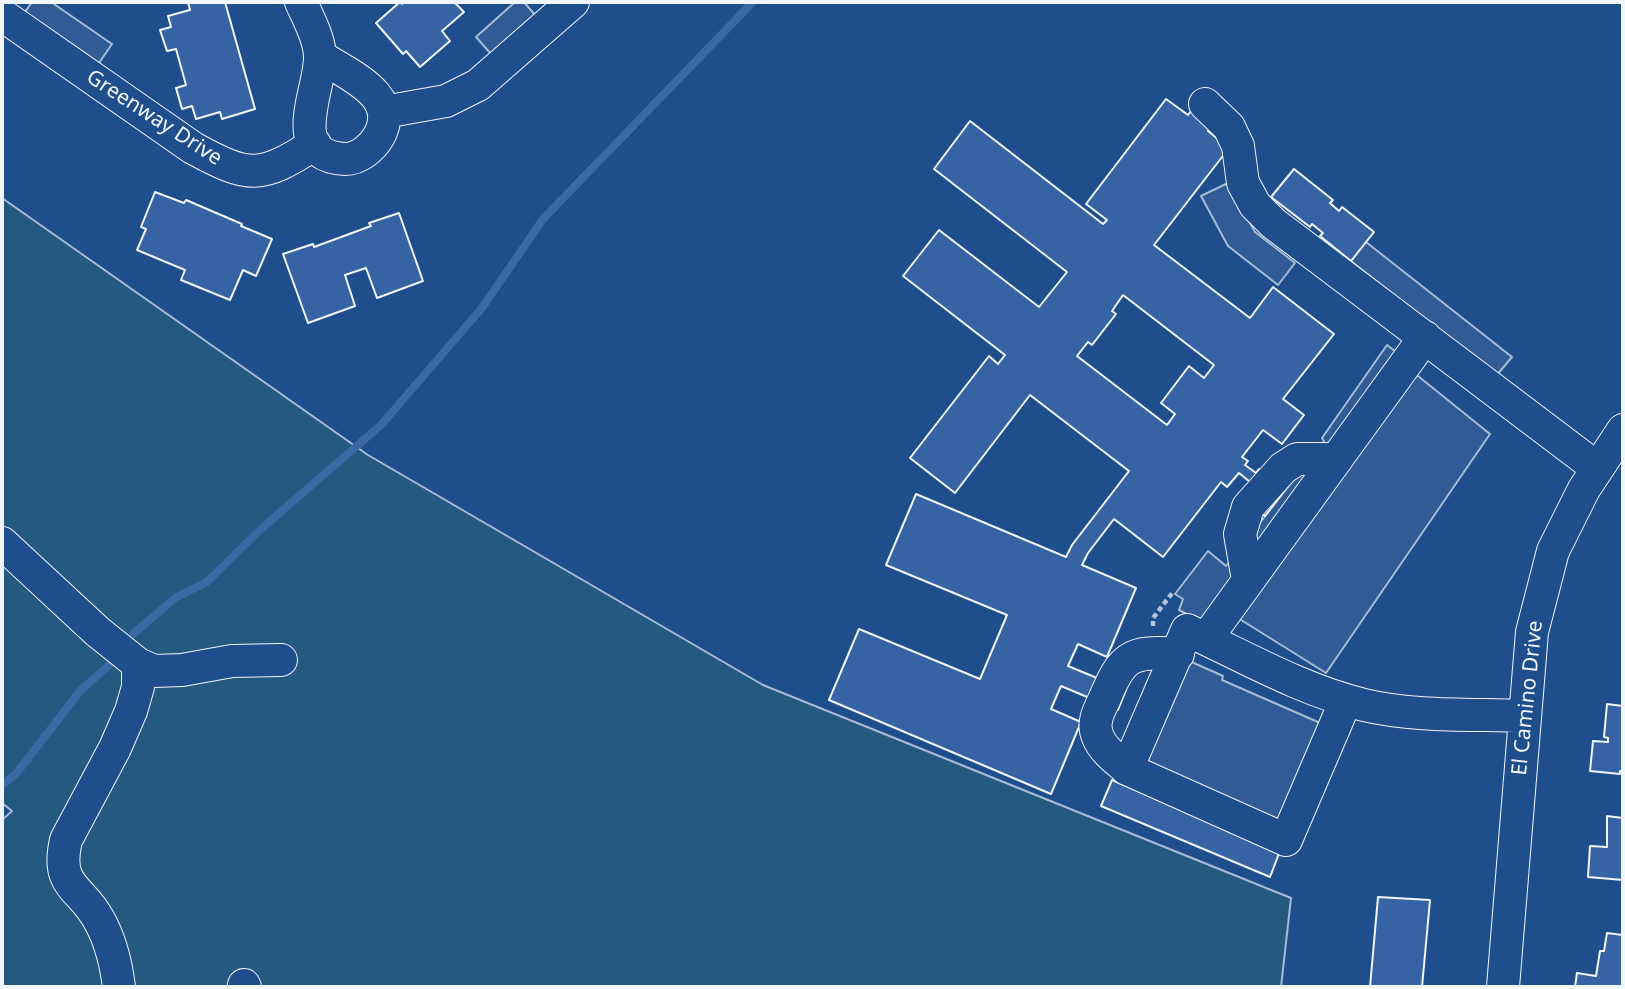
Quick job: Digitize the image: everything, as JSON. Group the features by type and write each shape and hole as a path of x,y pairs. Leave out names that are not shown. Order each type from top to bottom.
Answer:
{"street":[{"path":"301,2 320,56 309,121 311,139 323,153 339,159 353,159 368,150 379,137 384,120 383,103 349,73 320,56"},
{"path":"384,112 446,101 478,85 573,2"},
{"name":"Greenway Drive","path":"2,15 193,148 225,165 257,173 287,162 315,144"},
{"path":"1205,104 1229,127 1238,146 1243,183 1255,205 1273,222 1597,468"},
{"path":"1206,639 1425,337"},
{"name":"El Camino Drive","path":"1503,987 1532,632 1553,551 1597,468 1623,430"},
{"path":"1248,580 1240,534 1248,507 1283,468 1297,459 1337,459"},
{"path":"2,543 98,632 138,664 154,671 182,670 232,661 281,660"},
{"path":"1346,700 1286,840 1127,769 1098,739 1094,727 1116,671 1126,661 1153,652 1187,631 1275,672 1346,700 1399,711 1524,716"},
{"path":"1127,769 1165,646"},
{"path":"119,987 108,936 97,916 68,881 62,856 66,840 109,760 131,711 138,687 138,664"}],"path":[{"path":"1165,646 1153,618 1173,592"}],"shaded area":[{"path":"32,2 51,2 112,44 99,63 25,12"},
{"path":"515,2 524,2 535,15 491,54 476,37"},
{"path":"1228,183 1255,232 1295,263 1278,285 1228,246 1201,196"},
{"path":"2,198 368,455 763,685 1291,898 1281,987 2,987 2,820 12,811 2,803"},
{"path":"1366,242 1512,357 1496,376 1351,261"},
{"path":"1387,345 1416,367 1413,372 1490,434 1326,673 1238,618 1225,634 1179,610 1183,599 1175,594 1208,551 1226,566 1324,441 1322,438"},
{"path":"1167,651 1223,676 1222,680 1343,733 1304,831 1122,754"}],"building":[{"path":"188,2 225,2 255,109 222,119 220,112 196,119 192,106 182,109 176,88 186,85 176,49 167,51 160,30 171,27 168,16 190,10"},
{"path":"400,2 454,2 464,12 442,31 450,41 420,67 406,51 403,54 376,23"},
{"path":"1166,99 1188,115 1195,106 1216,122 1208,131 1229,148 1154,245 1250,318 1273,287 1334,334 1283,399 1304,415 1282,444 1263,430 1242,457 1248,461 1245,465 1256,473 1259,469 1285,490 1265,516 1239,496 1250,482 1239,473 1227,487 1221,482 1163,557 1114,519 1088,553 1082,565 1136,588 1107,657 1078,644 1068,666 1126,690 1118,710 1061,686 1051,709 1081,722 1051,794 829,700 859,629 980,679 1007,615 886,565 916,494 1066,557 1072,545 1129,471 1030,395 955,493 910,458 989,356 998,364 1005,355 903,276 939,230 1039,307 1067,272 934,169 970,121 1103,224 1107,220 1086,204","holes":["1123,295 1214,365 1204,378 1189,366 1161,403 1175,414 1167,425 1077,356 1088,342 1092,345 1116,314 1112,311"]},
{"path":"1294,169 1333,200 1330,203 1339,211 1342,207 1374,232 1351,261 1320,236 1323,233 1312,224 1310,227 1271,197"},
{"path":"155,192 184,203 186,200 272,239 256,276 243,270 230,300 181,280 185,270 137,250 146,229 141,227"},
{"path":"399,213 423,281 377,298 366,268 345,275 355,306 308,323 283,254 313,244 314,247"},
{"path":"1607,704 1623,706 1623,771 1620,771 1620,774 1590,771 1593,741 1608,742 1608,738 1604,737"},
{"path":"1112,780 1280,851 1270,877 1101,806"},
{"path":"1607,816 1623,818 1623,880 1588,877 1590,846 1607,847"},
{"path":"1378,897 1430,900 1422,987 1370,987"},
{"path":"1607,933 1623,935 1623,987 1575,987 1577,973 1596,976 1600,951 1604,951"}],"waterway":[{"path":"133,634 175,598 207,582 261,529 381,425 482,308 543,219 753,2"},
{"path":"2,785 16,774 80,691 118,657"}]}
